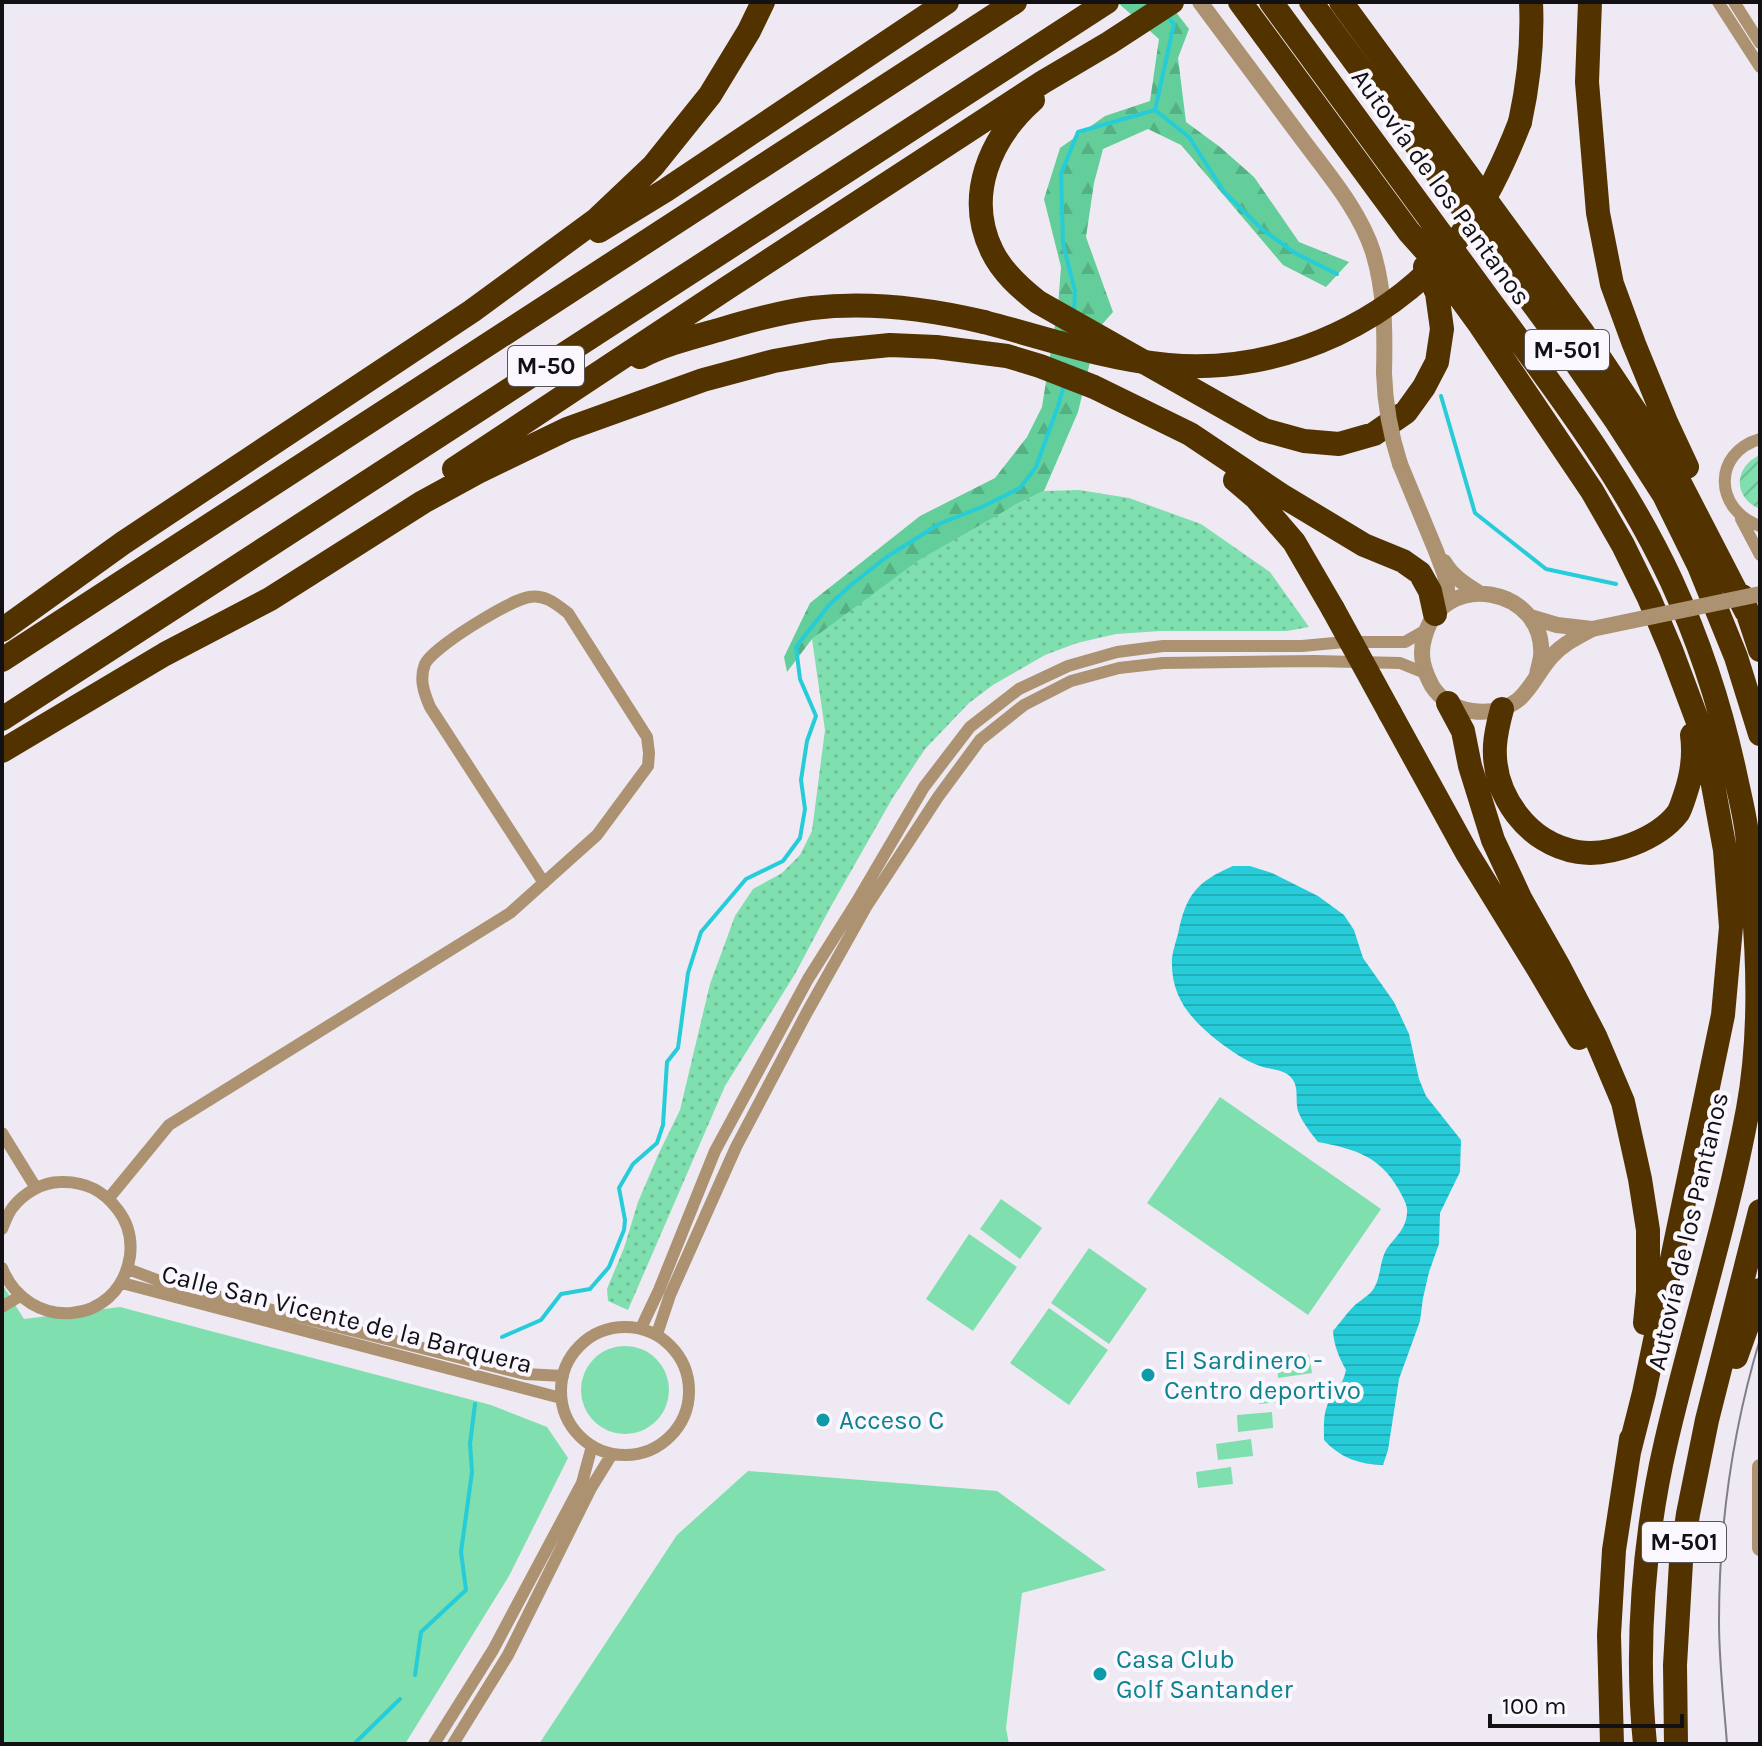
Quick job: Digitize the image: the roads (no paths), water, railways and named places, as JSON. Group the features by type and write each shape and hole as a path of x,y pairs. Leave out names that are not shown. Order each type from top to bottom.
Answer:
{"highway":[{"path":"472,311 596,220 653,166 710,95 763,2"},
{"path":"2,630 123,543 472,311 666,190 947,2"},
{"name":"M-50","path":"2,660 1015,2"},
{"name":"M-50","path":"2,751 195,638 740,279 1172,2"},
{"path":"1240,2 1480,325 1592,491 1649,598 1698,722 1725,850 1731,927 1723,1015 1629,1452"},
{"name":"Autovía de los Pantanos","path":"1271,2 1541,370 1594,445 1637,514 1671,581 1707,670 1728,741 1747,831 1755,930 1757,1013 1749,1102 1731,1192 1665,1445 1650,1531 1642,1623 1641,1707 1645,1744"},
{"name":"Autovía de los Pantanos","path":"1311,2 1567,350 1664,495 1699,566 1736,657 1760,734"},
{"path":"1341,2 1581,330 1669,462 1753,602 1760,650"},
{"path":"578,388 645,355 694,337 764,317 814,308 859,306 945,313 1117,358 1170,365 1227,365 1258,361 1322,341 1383,308 1418,281 1467,227 1492,187 1520,122 1529,80 1533,38 1531,2"},
{"path":"1590,2 1587,82 1598,213 1612,284 1666,422 1734,572 1753,602"},
{"path":"1593,149 1607,2"},
{"name":"M-50","path":"2,719 1098,7"},
{"path":"1084,59 1019,113 993,151 984,175 981,203 984,229 992,252 1013,280 1038,302 1264,430 1304,441 1339,444 1374,434 1406,412 1437,362 1442,329 1437,293 1409,232"},
{"path":"195,638 270,599 423,502 567,429 703,380 774,361 890,345 1007,356 1094,387 1190,434 1281,495 1364,545 1403,561 1420,573 1430,591 1435,617"},
{"path":"1157,419 1200,450 1256,498 1294,542 1467,853 1596,1069 1640,1179"},
{"path":"1502,709 1495,746 1496,767 1507,799 1523,823 1540,837 1560,847 1581,852 1613,850 1640,842 1679,812 1692,777 1694,749 1686,693"},
{"path":"1448,703 1463,731 1470,766 1493,840 1521,900 1595,1036 1623,1102 1640,1179 1648,1230 1648,1292 1614,1550 1609,1635 1612,1744"},
{"name":"M-501","path":"1676,1744 1675,1665 1681,1562 1688,1514 1707,1420 1760,1211"},
{"path":"1707,1420 1717,1407 1760,1290"}],"street":[{"path":"1200,2 1341,193 1364,229 1377,266 1384,311 1385,405 1392,440 1436,551 1447,589 1422,644 1425,673 1434,690 1448,703 1466,710 1484,713 1502,709 1517,701 1529,689 1537,675 1565,644 1592,629"},
{"path":"1718,2 1755,37"},
{"path":"1734,2 1755,37 1760,67"},
{"path":"1760,439 1737,451 1730,461 1725,484 1732,507 1760,555"},
{"path":"1740,516 1760,526"},
{"path":"1436,551 1449,571 1479,593"},
{"path":"641,1328 715,1151 808,979 924,787 970,727 1019,689 1068,666 1117,652 1163,646 1405,642 1460,597 1479,593 1498,595 1516,604 1530,617 1540,645 1537,675"},
{"path":"109,1198 169,1125 510,913 544,883 597,835 640,778 648,766 647,737 568,613 549,599 530,596 503,606 439,649 426,664 422,687 430,707 544,883"},
{"path":"1530,617 1557,625 1592,629 1753,602"},
{"path":"657,1334 670,1295 736,1147 806,1014 866,907 938,797 980,740 1024,705 1071,681 1119,668 1163,663 1314,661 1400,663 1425,673"},
{"path":"2,1133 36,1188"},
{"path":"2,1229 12,1207 36,1188 56,1182 76,1182 97,1189 109,1198 125,1219 131,1245 128,1269 122,1283 106,1300 80,1313 48,1312 20,1296 9,1284 2,1269"},
{"name":"Calle San Vicente de la Barquera","path":"128,1269 165,1283 525,1374 563,1376"},
{"name":"Calle San Vicente de la Barquera","path":"122,1283 561,1398"},
{"path":"2,1307 20,1296"},
{"path":"619,1326 641,1328 657,1334 671,1345 686,1368 690,1395 680,1426 663,1443 641,1453 612,1454 592,1446 567,1418 561,1398 563,1376 575,1351 594,1334 619,1326"},
{"path":"434,1744 493,1650 582,1483 592,1446"},
{"path":"453,1744 508,1655 591,1488 612,1454"},
{"path":"1760,1467 1760,1548"}],"water":[{"path":"1233,866 1250,866 1272,873 1318,896 1344,915 1354,930 1363,958 1394,1002 1409,1034 1426,1096 1461,1140 1460,1172 1440,1213 1439,1244 1429,1272 1420,1321 1399,1379 1383,1465 1358,1462 1336,1451 1324,1440 1324,1418 1329,1401 1346,1370 1334,1342 1333,1331 1375,1287 1386,1250 1404,1224 1407,1207 1392,1178 1375,1162 1355,1151 1318,1142 1300,1115 1296,1087 1290,1076 1238,1055 1208,1033 1178,995 1172,958 1185,909 1201,884"}],"waterway":[{"path":"1166,15 1174,24 1155,110 1189,137 1224,192 1263,230 1295,253 1337,274"},
{"path":"1074,313 1075,291 1063,244 1061,174 1078,132 1155,110"},
{"path":"502,1337 541,1320 561,1294 590,1289 609,1267 624,1230 619,1188 633,1164 657,1143 663,1125 667,1062 678,1048 688,973 701,932 746,879 783,861 800,838 805,809 801,780 807,741 816,716 800,679 796,647 829,605 888,556 941,523 1020,488 1036,467 1064,385"},
{"path":"1441,396 1475,513 1546,569 1616,584"},
{"path":"415,1675 421,1632 466,1590 461,1552 472,1472 470,1444 475,1404"},
{"path":"354,1744 400,1699"}],"tram line":[{"path":"1727,1744 1719,1637 1721,1550 1735,1444 1760,1339"}],"place":[{"name":"El Sardinero - Centro deportivo","path":"1148,1375"},
{"name":"Acceso C","path":"823,1420"},
{"name":"Casa Club Golf Santander","path":"1100,1674"}]}
